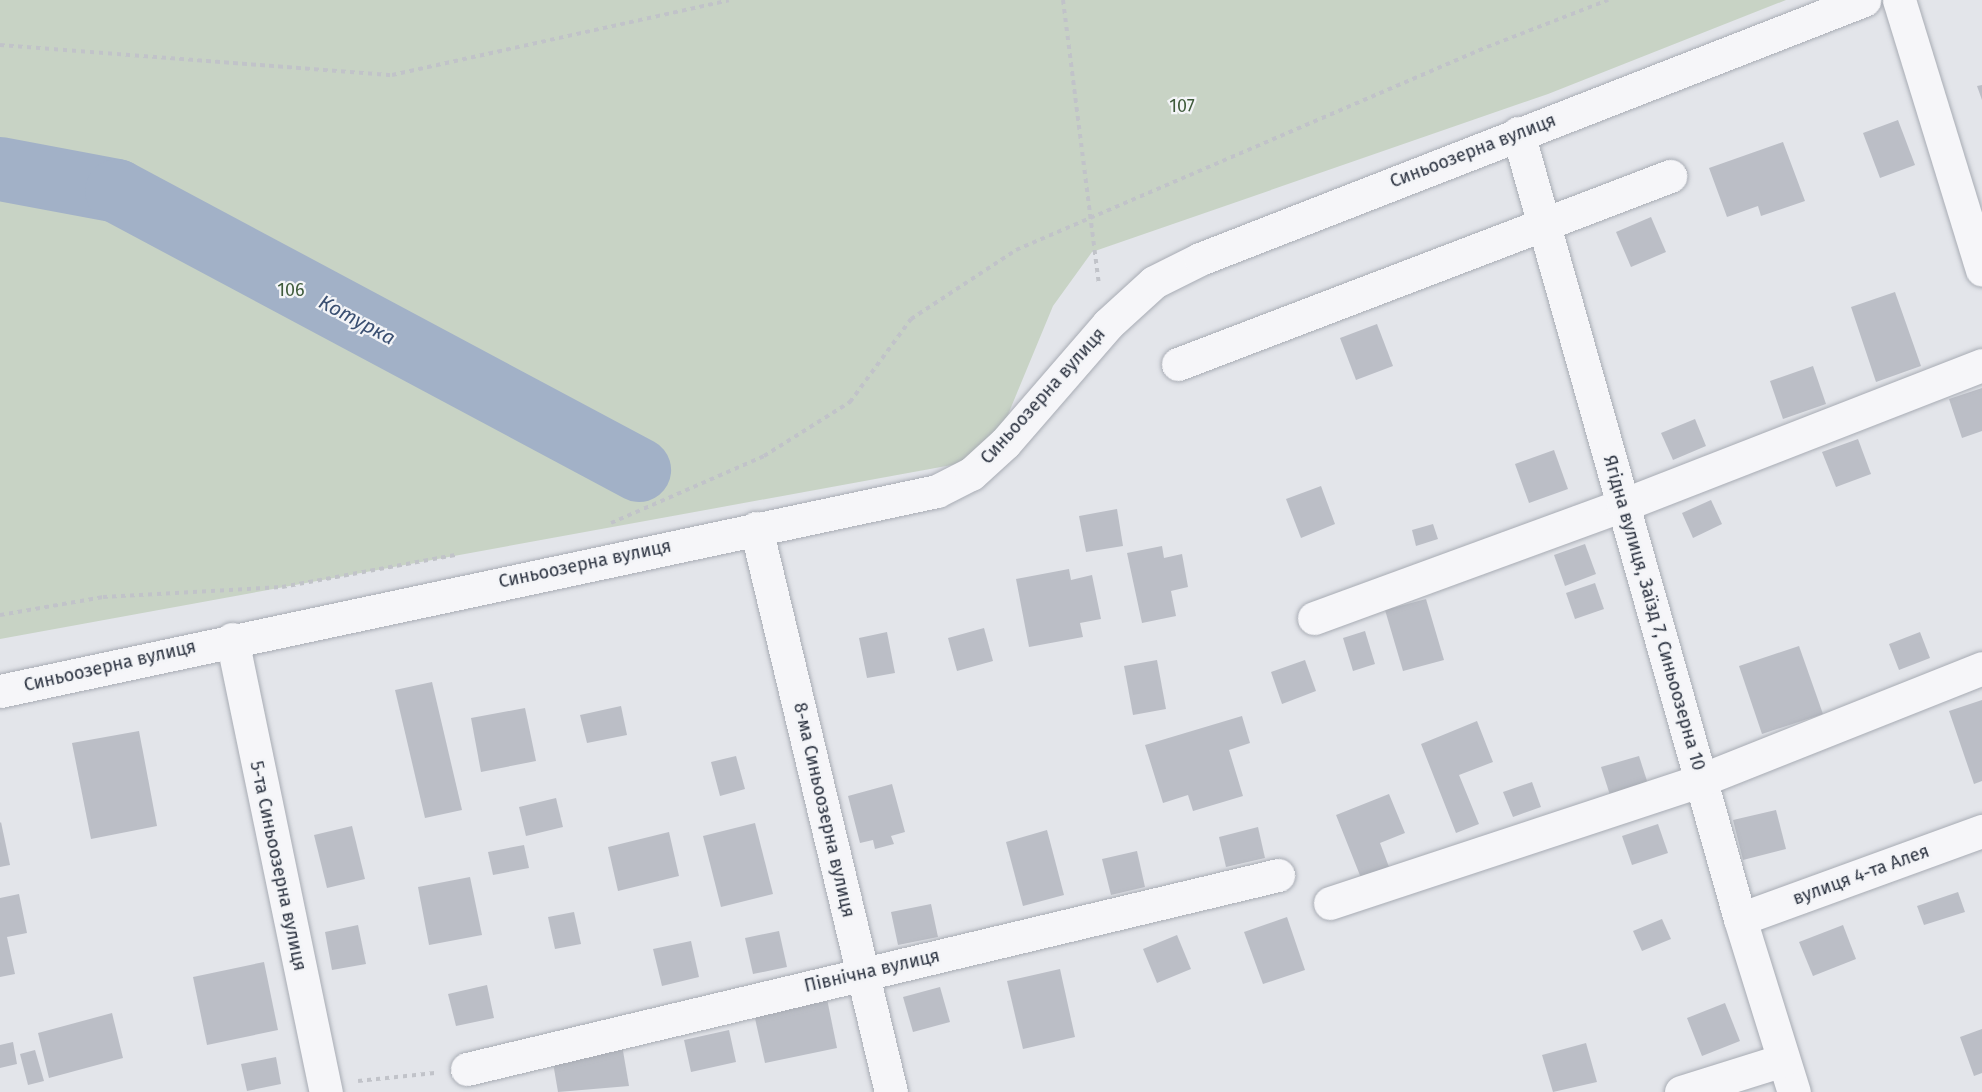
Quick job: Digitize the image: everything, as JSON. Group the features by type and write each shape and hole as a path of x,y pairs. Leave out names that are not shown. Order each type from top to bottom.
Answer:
{"street":[{"name":"Синьоозерна вулиця","path":"0,691 232,639 937,491 971,474 1005,443 1108,324 1154,282 1200,259 1518,133 1864,0"},
{"path":"1899,0 1982,270"},
{"name":"Ягідна вулиця, Заїзд 7, Синьоозерна 10","path":"1518,133 1740,919 1794,1092"},
{"path":"1178,364 1670,176"},
{"path":"1314,618 1623,505 1982,365"},
{"name":"8-ма Синьоозерна вулиця","path":"756,528 891,1092"},
{"name":"5-та Синьоозерна вулиця","path":"232,639 326,1088"},
{"path":"1330,903 1701,780 1982,668"},
{"name":"вулиця 4-та Алея","path":"1740,919 1982,831"},
{"name":"Північна вулиця","path":"467,1069 1278,875"},
{"path":"1681,1092 1783,1060"}],"path":[{"path":"0,45 392,75 729,0"},
{"path":"1063,0 1089,219 1108,324"},
{"path":"605,525 764,456 850,402 911,319 1016,250 1487,47 1608,0"},
{"path":"0,615 103,597 282,587 457,555"},
{"path":"326,1088 467,1069"}],"green space":[{"name":"106","path":"0,0 1786,0 1548,94 1092,252 1053,306 990,458 0,639"}],"building":[{"path":"1982,85 1982,100 1977,86"},
{"path":"1898,120 1915,165 1880,178 1863,133"},
{"path":"1783,142 1805,201 1761,216 1758,206 1727,217 1709,168"},
{"path":"1651,217 1666,252 1631,267 1616,232"},
{"path":"1895,292 1921,366 1876,382 1851,307"},
{"path":"1377,324 1393,366 1356,380 1340,338"},
{"path":"1813,366 1826,404 1783,419 1770,381"},
{"path":"1982,388 1982,431 1962,438 1949,399"},
{"path":"1695,419 1706,446 1673,460 1661,433"},
{"path":"1858,439 1871,474 1836,487 1822,452"},
{"path":"1554,450 1568,489 1529,503 1515,464"},
{"path":"1321,486 1335,524 1301,538 1286,499"},
{"path":"1711,500 1722,524 1693,538 1682,513"},
{"path":"1117,509 1123,546 1086,552 1079,516"},
{"path":"1433,524 1438,539 1416,546 1412,530"},
{"path":"1585,544 1596,574 1565,586 1554,555"},
{"path":"1162,546 1164,558 1182,554 1188,587 1171,591 1176,616 1142,623 1127,553"},
{"path":"1069,569 1071,580 1092,575 1101,619 1080,623 1083,637 1029,647 1016,579"},
{"path":"1595,583 1604,609 1575,619 1566,593"},
{"path":"1426,599 1444,660 1403,671 1385,610"},
{"path":"984,628 993,661 957,671 948,638"},
{"path":"1365,631 1375,664 1353,671 1343,638"},
{"path":"887,632 895,673 867,678 859,638"},
{"path":"1920,632 1930,658 1899,670 1889,644"},
{"path":"1799,646 1823,714 1762,734 1739,666"},
{"path":"1157,660 1166,709 1133,715 1124,666"},
{"path":"1305,660 1316,691 1282,704 1271,672"},
{"path":"432,682 462,810 425,818 395,690"},
{"path":"1982,700 1982,781 1974,784 1949,711"},
{"path":"621,706 627,735 587,743 580,715"},
{"path":"525,708 536,761 481,772 471,718"},
{"path":"1242,716 1250,743 1229,750 1243,796 1193,811 1188,795 1163,803 1145,745"},
{"path":"1477,721 1493,762 1459,775 1479,824 1456,833 1421,744"},
{"path":"139,731 157,826 91,839 72,743"},
{"path":"736,756 745,789 720,796 711,762"},
{"path":"1639,756 1648,784 1610,795 1601,767"},
{"path":"1532,782 1541,807 1513,817 1503,792"},
{"path":"892,784 905,832 891,836 894,844 875,849 873,840 860,843 848,796"},
{"path":"1389,794 1405,833 1380,843 1389,867 1361,878 1336,815"},
{"path":"556,798 563,827 526,836 519,807"},
{"path":"1776,810 1786,849 1743,860 1733,820"},
{"path":"0,823 10,865 0,867"},
{"path":"755,823 773,894 721,907 703,836"},
{"path":"1658,824 1668,853 1632,865 1622,836"},
{"path":"352,826 365,879 327,888 314,835"},
{"path":"1258,827 1265,858 1226,867 1219,837"},
{"path":"1047,830 1064,895 1023,906 1006,842"},
{"path":"669,832 679,876 618,891 608,847"},
{"path":"524,845 529,868 493,875 488,852"},
{"path":"1137,851 1145,887 1111,895 1102,859"},
{"path":"470,877 482,935 429,945 418,887"},
{"path":"1958,892 1965,912 1924,925 1917,906"},
{"path":"19,894 27,933 7,937 15,974 0,977 0,898"},
{"path":"931,904 938,937 898,945 891,912"},
{"path":"574,912 581,944 555,949 548,917"},
{"path":"1287,917 1305,970 1263,984 1244,932"},
{"path":"1662,919 1671,939 1642,951 1633,931"},
{"path":"358,925 366,964 332,970 325,932"},
{"path":"1843,925 1856,959 1813,976 1799,942"},
{"path":"779,931 787,967 753,974 745,938"},
{"path":"1177,935 1191,969 1157,983 1143,949"},
{"path":"691,941 699,977 662,986 653,949"},
{"path":"264,962 278,1030 207,1045 193,977"},
{"path":"1060,969 1075,1037 1023,1049 1007,981"},
{"path":"487,985 494,1018 456,1026 448,994"},
{"path":"940,987 950,1022 913,1032 903,997"},
{"path":"827,999 837,1048 765,1063 754,1014"},
{"path":"1725,1003 1740,1041 1702,1056 1687,1018"},
{"path":"112,1013 123,1058 49,1078 38,1033"},
{"path":"1982,1029 1982,1073 1974,1076 1960,1037"},
{"path":"729,1030 736,1062 691,1072 684,1040"},
{"path":"13,1042 17,1064 0,1068 0,1045"},
{"path":"1586,1043 1597,1082 1553,1092 1542,1055"},
{"path":"622,1045 629,1086 558,1092 552,1057"},
{"path":"35,1050 44,1081 28,1085 20,1054"},
{"path":"276,1057 281,1084 247,1091 241,1064"}],"waterway":[{"name":"Котурка","path":"0,169 117,191 639,470"}],"park label":[{"name":"107","path":"1182,106"}]}
